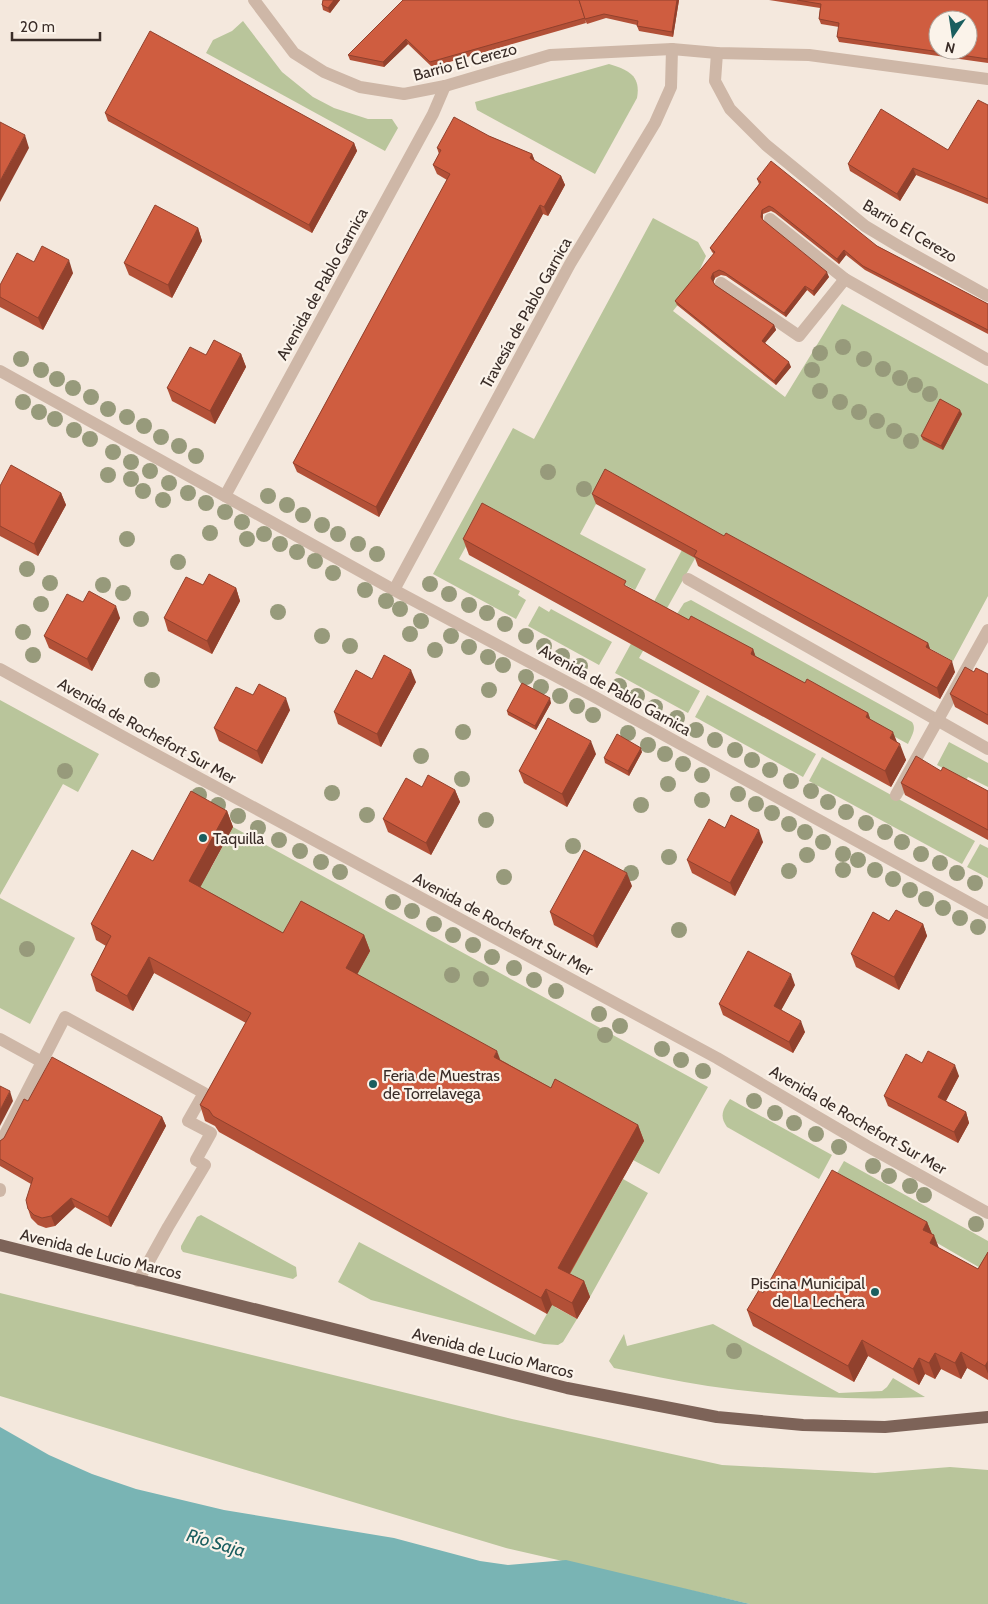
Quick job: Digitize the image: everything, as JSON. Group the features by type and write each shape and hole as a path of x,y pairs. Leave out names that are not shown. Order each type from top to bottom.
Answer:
{"main road":[{"name":"Avenida de Lucio Marcos","path":"0,1246 567,1388 717,1417 803,1425 885,1427 988,1417"}],"street":[{"name":"Barrio El Cerezo","path":"254,0 294,54 324,72 360,87 404,94 446,86 550,55 672,49 718,53 809,55 988,79"},
{"name":"Travesía de Pablo Garnica","path":"394,590 570,264 654,123 671,87 672,49"},
{"name":"Barrio El Cerezo","path":"718,53 715,81 730,109 766,145 865,226 900,248 988,296"},
{"name":"Avenida de Pablo Garnica","path":"225,496 433,114 446,86"},
{"path":"770,219 845,279 988,360"},
{"path":"721,283 799,336 845,279"},
{"name":"Avenida de Pablo Garnica","path":"0,371 394,590 593,696 988,913"},
{"path":"688,579 988,749"},
{"path":"896,795 988,630"},
{"name":"Avenida de Rochefort Sur Mer","path":"0,668 151,752 717,1058 867,1146 988,1213"},
{"path":"0,1144 65,1017 204,1093 188,1121 211,1133 196,1160 205,1165 138,1281"},
{"path":"0,1040 42,1062"}],"green space":[{"path":"243,21 282,72 313,97 334,108 368,119 392,119 398,128 385,151 206,53 213,40 232,31"},
{"path":"609,64 632,75 637,84 637,98 595,174 477,110 475,102"},
{"path":"653,218 698,242 706,256 692,287 673,311 785,397 842,304 988,384 988,596 953,661 711,530 639,658 700,691 688,713 615,673 694,528 609,480 580,534 646,569 635,590 486,510 459,559 520,591 518,595 526,600 516,619 433,574 513,428 534,439"},
{"path":"691,600 912,722 914,730 908,744 675,617 684,603"},
{"path":"539,606 549,612 551,609 612,642 599,665 528,626"},
{"path":"707,695 816,754 803,777 695,717"},
{"path":"0,700 99,754 78,792 63,784 0,895"},
{"path":"949,742 988,763 988,787 968,777 966,780 937,765"},
{"path":"822,757 975,841 962,864 809,781"},
{"path":"233,827 708,1087 659,1174 633,1160 643,1141 352,984 369,951 289,949 159,877 211,868"},
{"path":"980,844 988,848 988,878 967,867"},
{"path":"0,898 75,938 30,1024 0,1008"},
{"path":"730,1099 832,1155 819,1179 727,1127 723,1119 723,1113"},
{"path":"844,1161 988,1241 988,1259 982,1269 832,1182"},
{"path":"623,1179 648,1193 590,1297 555,1307 577,1319 563,1342 558,1345 544,1344 371,1300 338,1282 359,1242 535,1335"},
{"path":"201,1215 296,1267 297,1276 293,1279 183,1252 181,1246 197,1217"},
{"path":"0,1293 512,1419 722,1465 875,1473 950,1467 988,1470 988,1604 750,1604 506,1548 0,1396"},
{"path":"713,1324 839,1393 882,1391 893,1378 925,1397 843,1398 735,1390 614,1368 609,1361 624,1334 627,1346"}],"water":[{"name":"Río Saja","path":"0,1427 49,1455 92,1474 136,1489 224,1510 394,1538 480,1561 508,1565 566,1560 750,1604 0,1604"}],"building":[{"path":"323,0 334,0 328,8 322,5"},
{"path":"403,0 579,0 585,18 430,62 406,39 383,62 348,55"},
{"path":"579,0 677,0 672,32 637,26 638,21 604,14 585,19"},
{"path":"797,0 988,0 988,59 978,58 978,10 928,10 928,50 837,37 839,23 819,19 821,4"},
{"path":"150,31 354,143 309,225 105,113"},
{"path":"978,100 988,105 988,199 913,168 897,194 848,164 881,109 948,150"},
{"path":"454,117 489,136 532,154 530,158 561,176 544,207 540,205 376,507 293,463 450,174 433,165 441,150 437,148"},
{"path":"0,122 25,135 0,181"},
{"path":"771,161 877,246 988,304 988,330 863,266 844,250 837,259 769,206 762,210 761,217 763,220 827,272 813,291 805,286 784,313 724,272 719,270 713,273 711,278 715,285 774,325 762,341 789,362 774,381 675,301 715,252 710,248 761,182 757,179"},
{"path":"155,205 198,228 168,285 124,263"},
{"path":"42,246 69,260 38,318 0,297 0,285 17,253 34,262"},
{"path":"214,340 241,354 210,411 167,388 190,347 206,355"},
{"path":"940,399 960,410 941,446 921,436"},
{"path":"11,465 61,493 34,544 0,526 0,486"},
{"path":"605,469 724,536 726,533 928,643 926,647 952,661 937,688 694,556 697,551 592,494"},
{"path":"482,503 626,581 624,585 689,620 691,616 753,649 751,654 805,683 807,679 868,713 866,717 893,732 890,738 900,744 885,771 463,539"},
{"path":"209,574 236,588 207,641 164,618 186,577 203,585"},
{"path":"89,591 116,606 87,659 44,636 67,594 83,602"},
{"path":"384,655 411,670 377,734 334,712 356,670 372,679"},
{"path":"965,667 974,672 976,668 988,674 988,715 950,694"},
{"path":"522,683 550,698 535,726 507,711"},
{"path":"259,684 286,698 257,751 214,728 236,687 253,695"},
{"path":"548,718 591,741 562,794 519,771"},
{"path":"617,734 641,748 628,771 604,758"},
{"path":"916,756 941,771 943,767 988,791 988,830 901,783"},
{"path":"428,775 455,790 426,843 383,819 406,778 422,787"},
{"name":"Feria de Muestras de Torrelavega","path":"191,791 227,811 189,881 283,933 301,901 364,935 346,968 497,1051 494,1057 551,1088 555,1079 638,1125 558,1268 584,1281 572,1303 546,1289 541,1298 213,1116 209,1110 200,1105 251,1013 149,957 127,996 91,975 111,936 91,924 132,850 153,861"},
{"path":"731,815 759,830 730,883 687,860 709,819 725,828"},
{"path":"584,850 627,873 593,936 550,912"},
{"path":"896,910 923,924 894,977 851,954 873,912 889,921"},
{"path":"748,951 791,974 774,1006 801,1021 789,1042 719,1004"},
{"path":"928,1051 955,1065 938,1097 966,1112 954,1132 884,1096 906,1054 922,1063"},
{"path":"52,1057 162,1117 108,1217 71,1198 51,1216 42,1218 34,1215 28,1209 26,1200 33,1178 0,1159 0,1141 4,1138 24,1099 28,1101"},
{"path":"0,1086 10,1091 0,1110"},
{"name":"Piscina Municipal de La Lechera","path":"832,1170 927,1222 923,1230 934,1235 930,1243 978,1269 988,1252 988,1361 985,1366 961,1352 955,1363 935,1353 929,1363 919,1358 913,1369 862,1340 848,1366 747,1310 759,1290 763,1293"}],"place":[{"name":"Taquilla","path":"203,838"},
{"name":"Feria de Muestras de Torrelavega","path":"373,1084"},
{"name":"Piscina Municipal de La Lechera","path":"875,1292"}]}
